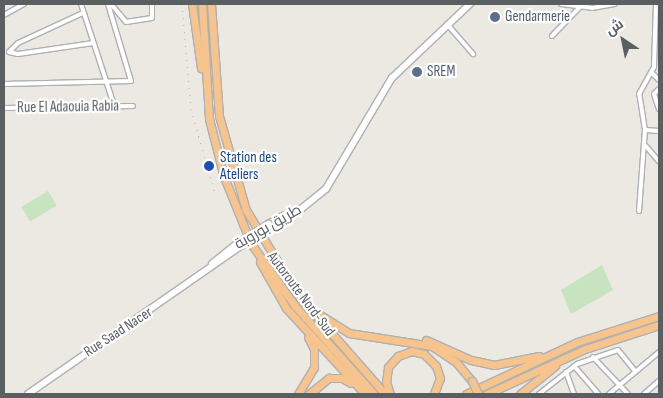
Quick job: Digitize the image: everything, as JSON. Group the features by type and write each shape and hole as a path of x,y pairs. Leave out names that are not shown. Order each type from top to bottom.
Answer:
{"highway":[{"path":"192,4 208,110"},
{"name":"Autoroute Nord-Sud","path":"202,4 208,110 224,177 252,245 304,317 374,394"},
{"name":"Autoroute Nord-Sud","path":"211,4 219,116 238,188 262,240 298,295 385,394"},
{"path":"213,50 216,4"},
{"path":"252,245 273,290 312,343 315,360 312,373 298,394"},
{"path":"298,295 342,330 366,337 425,339 471,360 494,365 527,360 659,316"},
{"path":"298,322 364,394"},
{"path":"487,394 586,349 647,328 659,327"},
{"path":"393,338 438,349 456,362 472,382 478,394"},
{"path":"466,394 577,342"},
{"path":"520,394 555,366 586,349"},
{"path":"390,394 386,382 388,368 398,356 412,352 424,354 436,366 440,378 434,394"},
{"path":"309,394 324,380 337,377 348,381 364,394"},
{"path":"457,394 497,380"}],"main road":[{"name":"طريق بوروبة","path":"208,269 240,245 307,204 331,182 392,78 470,4"},
{"name":"Rue Saad Nacer","path":"28,394 208,269"}],"street":[{"path":"4,15 24,4"},
{"path":"81,4 114,106"},
{"path":"109,4 126,22 151,19 152,4"},
{"path":"4,84 128,82 132,77 109,4"},
{"path":"561,4 580,7 615,4"},
{"path":"639,211 645,130 639,94 657,67 654,25 656,4"},
{"path":"552,36 580,7"},
{"path":"6,52 18,43 83,12"},
{"path":"447,24 473,54"},
{"path":"654,25 659,25"},
{"path":"6,52 18,54 93,43"},
{"path":"652,73 659,80"},
{"path":"659,89 654,94 659,109"},
{"name":"Rue El Adaouia Rabia","path":"4,108 133,106"},
{"path":"645,130 657,131 659,135"},
{"path":"644,144 659,161"},
{"path":"539,394 574,366 594,357 618,350 635,371"},
{"path":"609,394 659,352"},
{"path":"594,357 628,394"},
{"path":"574,366 598,394"},
{"path":"566,372 574,394"},
{"path":"644,394 659,381"}],"green space":[{"path":"48,191 57,206 30,222 21,207"},
{"path":"602,265 613,290 571,314 561,290"}],"railway":[{"path":"182,4 191,109 215,193"}],"place":[{"name":"Gendarmerie","path":"495,17"},
{"name":"SREM","path":"417,72"},
{"name":"Station des Ateliers","path":"209,166"}]}
